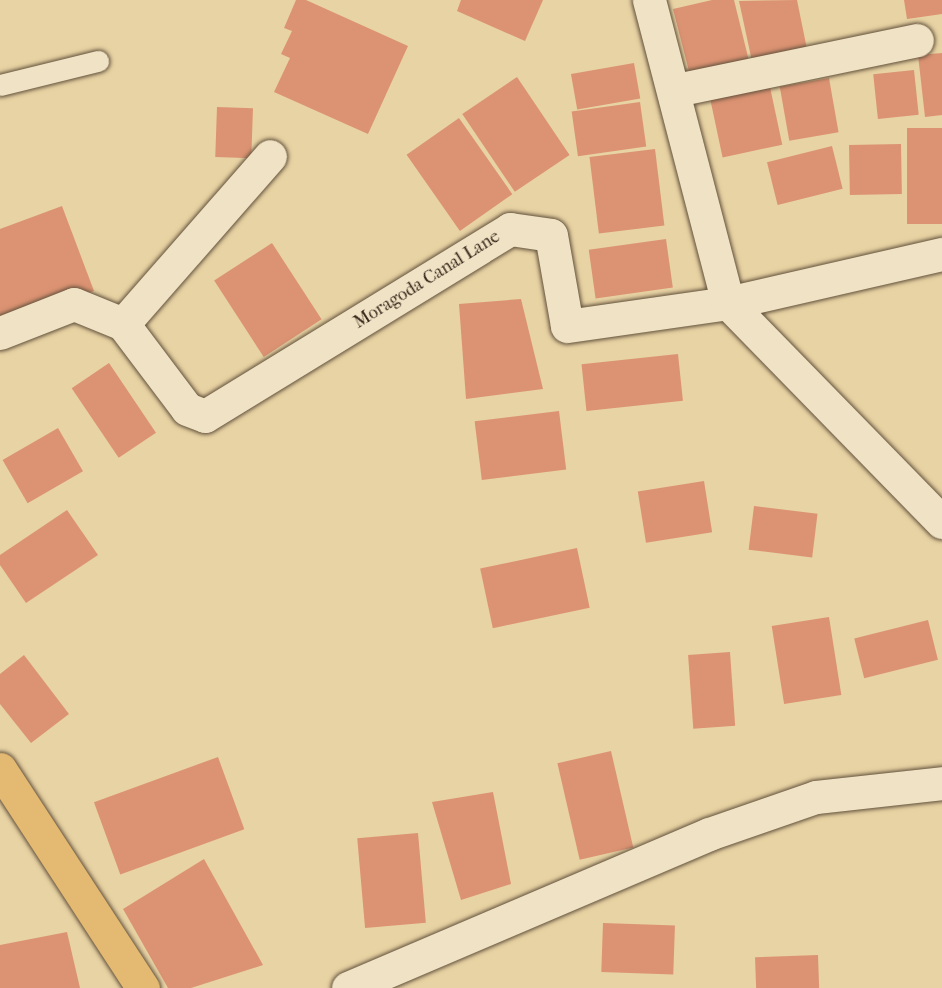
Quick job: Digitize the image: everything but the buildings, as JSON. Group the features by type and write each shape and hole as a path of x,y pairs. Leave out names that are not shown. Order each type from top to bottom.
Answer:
{"main road":[{"path":"0,769 143,988"}],"street":[{"path":"649,0 676,90 728,303 942,522"},
{"path":"676,90 917,40"},
{"path":"0,333 74,304 123,324 270,156"},
{"name":"Moragoda Canal Lane","path":"123,324 187,409 205,416 510,229 551,236 567,326 728,303"},
{"path":"728,303 942,254"},
{"path":"348,988 709,834 784,808 816,798 942,783"}],"lane":[{"path":"0,85 98,62"}]}
